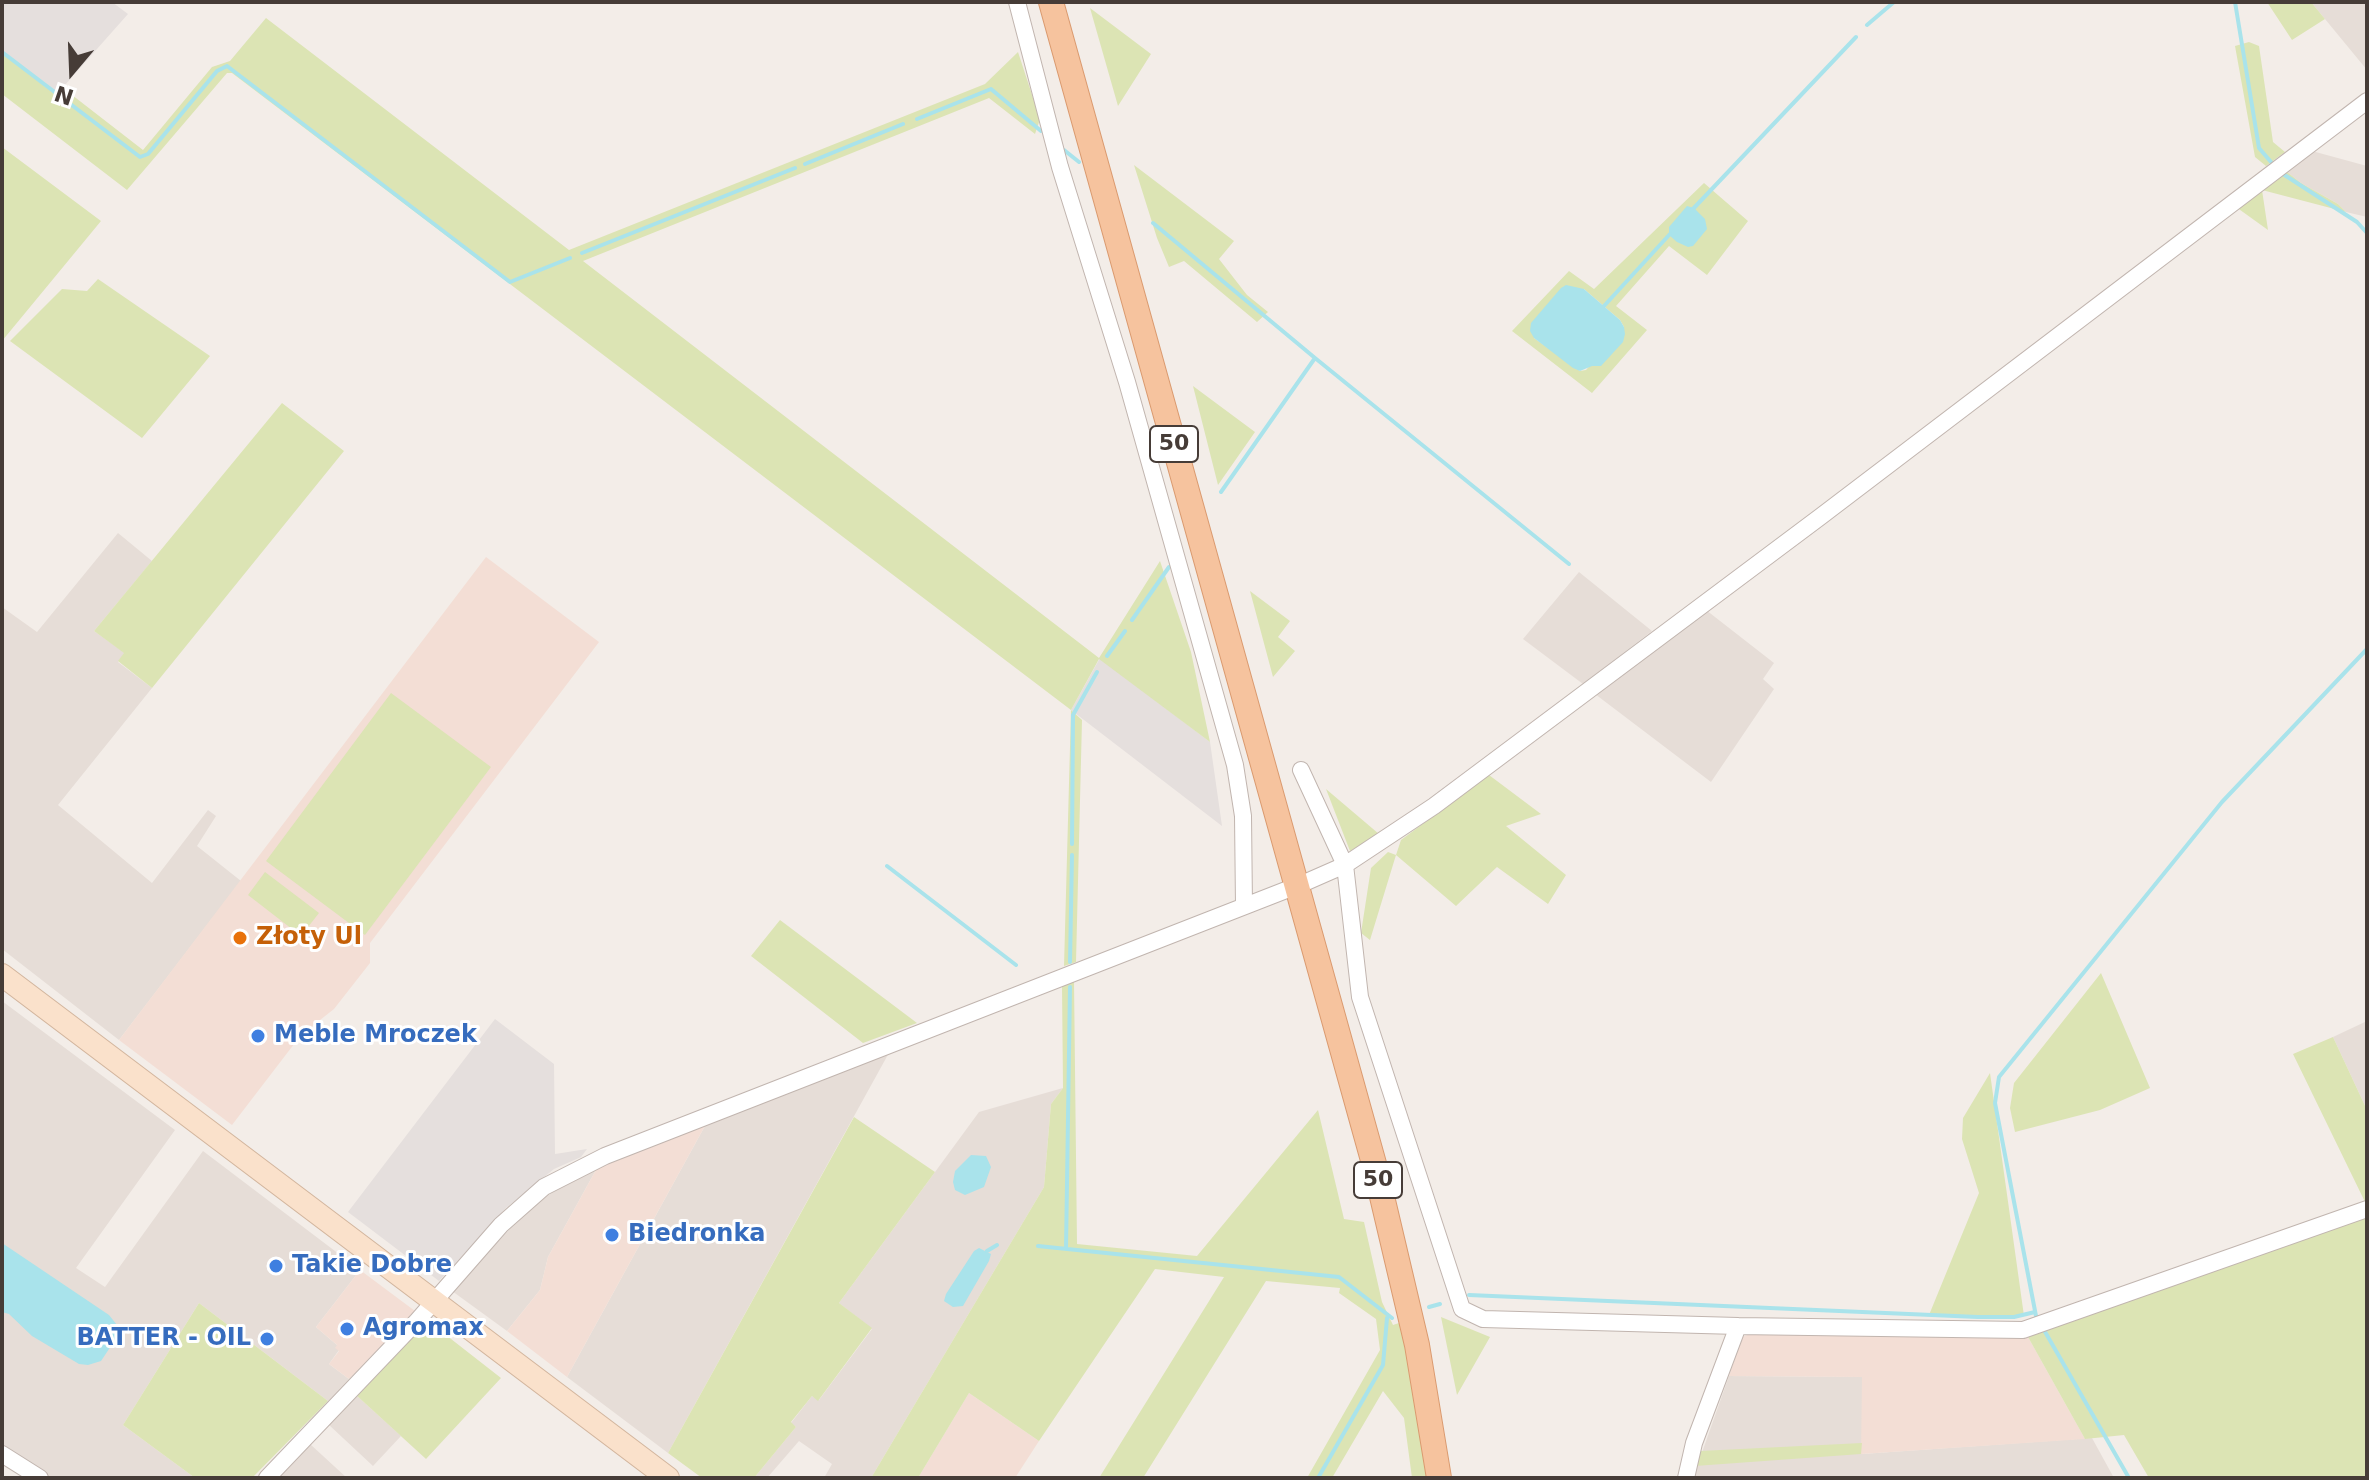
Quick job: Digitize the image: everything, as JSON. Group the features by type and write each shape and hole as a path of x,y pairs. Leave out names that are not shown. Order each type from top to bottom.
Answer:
{"main road":[{"name":"50","path":"1051,2 1392,1235 1417,1345 1439,1478"}],"street":[{"path":"1017,2 1060,167 1127,382 1235,765 1243,816 1244,906"},
{"path":"267,1478 434,1301 501,1225 530,1198 575,1170 1345,865 1459,788 2367,101"},
{"path":"1301,770 1345,865 1360,997 1462,1309 1483,1319 2023,1330 2367,1209"},
{"path":"2,975 668,1478"},
{"path":"1686,1478 1694,1443 1738,1326"},
{"path":"2,1454 40,1478"}],"shaded area":[{"path":"2,2 112,2 128,14 57,94 2,52"},
{"path":"2311,2 2367,2 2367,70"},
{"path":"2312,151 2367,166 2367,217 2346,212 2286,171"},
{"path":"118,533 152,561 94,631 125,653 118,662 152,688 58,805 152,883 208,810 216,816 197,846 241,881 119,1040 2,949 2,607 37,632"},
{"path":"486,557 599,642 370,943 370,963 334,1009 301,1035 232,1125 119,1040"},
{"path":"1579,572 1652,631 1583,684 1523,639"},
{"path":"1706,610 1774,663 1763,679 1774,689 1711,782 1595,694"},
{"path":"1100,658 1210,742 1222,826 1071,710"},
{"path":"2,1001 175,1130 76,1268 105,1287 203,1151 360,1270 316,1327 339,1350 329,1364 349,1379 328,1401 199,1303 123,1425 195,1478 52,1478 2,1446"},
{"path":"495,1019 554,1064 555,1154 587,1149 581,1157 554,1169 506,1208 439,1281 348,1212"},
{"path":"2367,1021 2367,1110 2333,1037"},
{"path":"890,1051 668,1453 567,1377 706,1124"},
{"path":"1063,1088 1051,1104 1044,1187 871,1478 824,1478 832,1464 799,1441 767,1478 754,1478 796,1427 791,1423 812,1396 819,1400 872,1329 839,1303 979,1112"},
{"path":"706,1124 567,1377 507,1331 540,1290 548,1257 597,1168"},
{"path":"597,1168 548,1257 540,1290 507,1331 452,1291 543,1199 566,1183"},
{"path":"360,1270 415,1311 349,1379 329,1364 339,1351 335,1348 337,1345 316,1327"},
{"path":"1753,1333 2028,1337 2085,1439 1861,1454 1862,1377 1729,1376 1742,1337"},
{"path":"1729,1376 1862,1377 1862,1454 2092,1438 2114,1478 1693,1478"},
{"path":"969,1393 1039,1441 1015,1478 918,1478"},
{"path":"356,1395 401,1436 373,1466 328,1424"},
{"path":"310,1444 347,1478 277,1478"}],"green space":[{"path":"2267,2 2311,2 2325,19 2292,40"},
{"path":"1090,8 1151,54 1118,106"},
{"path":"266,18 569,250 985,84 1018,52 1040,119 1035,134 989,98 583,261 1099,658 1160,561 1191,652 1210,742 1099,659 1071,710 232,73 227,73 127,190 2,94 2,52 57,93 63,88 143,150 212,67 230,61"},
{"path":"2249,42 2259,46 2273,142 2285,152 2266,166 2255,157 2235,46"},
{"path":"2,147 101,221 2,341"},
{"path":"1134,165 1234,241 1219,259 1247,295 1268,312 1257,322 1184,261 1169,267"},
{"path":"2286,171 2346,212 2262,190 2268,230 2236,207"},
{"path":"1704,183 1748,221 1707,275 1669,246 1616,306 1647,330 1592,393 1512,331 1569,271 1594,289","holes":["1584,289 1624,327 1586,370 1580,371 1534,338"]},
{"path":"98,279 210,356 142,438 10,341 62,289 87,291"},
{"path":"1193,386 1255,432 1218,485"},
{"path":"282,403 344,451 152,688 118,661 124,653 94,631"},
{"path":"1250,591 1290,621 1278,637 1295,651 1273,677"},
{"path":"391,693 491,767 365,935 266,861"},
{"path":"1071,710 1082,720 1076,962 1064,966"},
{"path":"1489,775 1541,814 1506,826 1566,875 1548,904 1497,867 1456,906 1396,855 1401,840"},
{"path":"1326,789 1379,834 1350,851"},
{"path":"1388,852 1396,855 1370,940 1361,933 1371,868"},
{"path":"265,872 319,913 301,936 248,895"},
{"path":"780,920 917,1023 863,1043 751,956"},
{"path":"2101,973 2150,1088 2100,1110 2015,1132 2010,1108 2014,1083"},
{"path":"1074,981 1077,1244 1197,1256 1318,1110 1344,1219 1364,1222 1382,1302 1393,1325 1402,1322 1427,1478 1412,1478 1404,1418 1383,1391 1332,1478 1307,1478 1380,1350 1376,1319 1339,1293 1340,1288 1266,1281 1143,1478 1099,1478 1224,1277 1155,1269 1039,1441 969,1393 918,1478 871,1478 1044,1187 1051,1104 1063,1088 1062,986"},
{"path":"2333,1037 2367,1110 2366,1204 2293,1054"},
{"path":"1990,1073 2024,1316 1929,1315 1979,1193 1962,1139 1963,1118"},
{"path":"854,1117 935,1172 839,1303 872,1328 818,1401 812,1396 791,1422 796,1427 754,1478 702,1478 668,1453"},
{"path":"2367,1217 2367,1478 2149,1478 2124,1435 2085,1439 2028,1337"},
{"path":"199,1303 328,1401 252,1478 195,1478 123,1425"},
{"path":"1441,1317 1490,1337 1457,1395"},
{"path":"428,1321 501,1378 426,1459 356,1395"},
{"path":"1862,1443 1861,1454 1695,1466 1700,1451"}],"water":[{"path":"1687,206 1694,208 1705,219 1707,229 1693,246 1688,247 1669,235 1669,227"},
{"path":"1566,285 1584,289 1624,327 1623,342 1601,366 1580,371 1573,368 1534,338 1530,331 1531,323"},
{"path":"971,1155 986,1156 991,1167 984,1187 965,1195 955,1190 953,1182 955,1171"},
{"path":"2,1243 109,1315 117,1325 117,1337 101,1361 79,1364 32,1336 9,1314 2,1312"},
{"path":"979,1248 991,1254 989,1261 963,1306 953,1307 944,1301 946,1294"}],"waterway":[{"path":"1867,25 1894,2"},
{"path":"2235,2 2259,148 2271,162"},
{"path":"1692,210 1856,37"},
{"path":"2,52 140,157 148,154 217,71 227,66 510,282 570,258"},
{"path":"917,119 991,89 1041,131"},
{"path":"805,164 903,124"},
{"path":"1064,150 1079,162"},
{"path":"582,253 795,168"},
{"path":"2283,174 2357,222 2367,233"},
{"path":"1153,223 1315,358 1221,492"},
{"path":"1604,306 1670,234"},
{"path":"1315,358 1569,564"},
{"path":"1132,620 1169,567"},
{"path":"1107,656 1125,631"},
{"path":"2036,1316 1995,1103 1999,1077 2222,802 2367,649"},
{"path":"1072,844 1073,715 1097,672"},
{"path":"1070,962 1072,855"},
{"path":"887,866 1016,965"},
{"path":"1066,1249 1070,987"},
{"path":"987,1251 997,1245"},
{"path":"1038,1246 1339,1277 1392,1318"},
{"path":"1469,1295 1978,1317 2014,1317 2035,1312"},
{"path":"1429,1307 1440,1304"},
{"path":"1318,1478 1383,1365 1387,1318"},
{"path":"2044,1330 2129,1478"}],"place":[{"name":"Złoty Ul","path":"240,938"},
{"name":"Meble Mroczek","path":"258,1036"},
{"name":"Biedronka","path":"612,1235"},
{"name":"Takie Dobre","path":"276,1266"},
{"name":"Agromax","path":"347,1329"},
{"name":"BATTER - OIL","path":"267,1339"}]}
